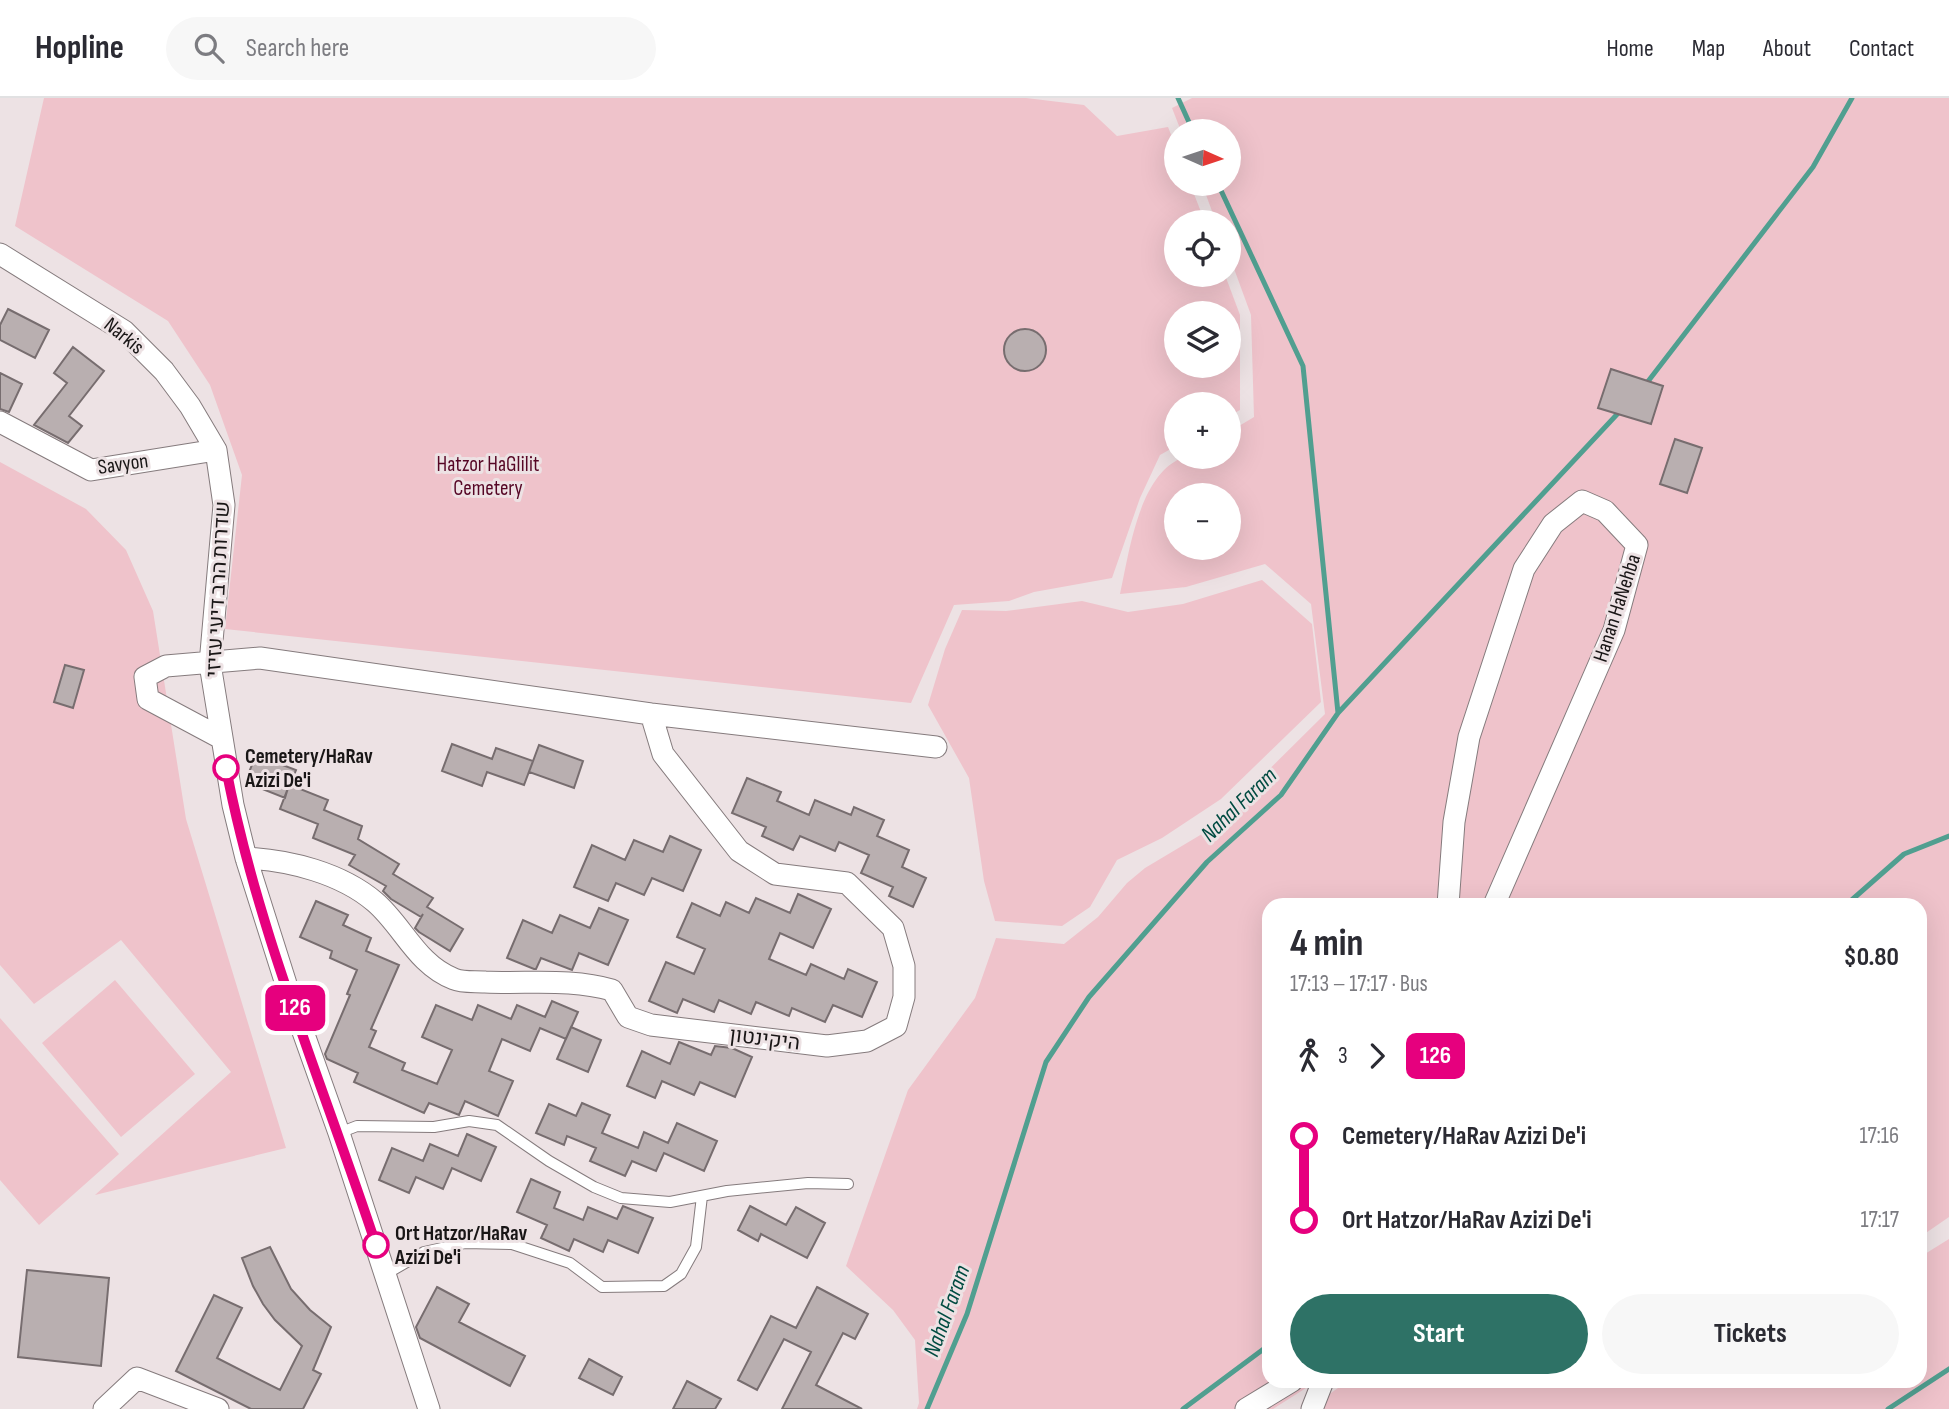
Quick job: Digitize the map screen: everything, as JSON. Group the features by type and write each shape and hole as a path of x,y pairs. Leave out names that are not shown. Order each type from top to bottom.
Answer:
{"street":[{"name":"Narkis","path":"0,254 124,331 164,371 190,406 216,450"},
{"name":"Savyon","path":"0,422 91,471 216,450"},
{"name":"שדרות הרב דיעי עזיזי","path":"216,450 224,505 210,664 221,738 246,858 429,1409"},
{"name":"Hanan HaNehba","path":"1449,898 1454,822 1469,737 1524,569 1553,524 1582,501 1605,511 1637,545 1614,630 1497,898"},
{"path":"221,738 148,699 145,677 166,666 260,658 651,714 936,747"},
{"name":"היקינטון","path":"246,858 267,859 314,871 348,884 375,903 426,963 455,980 588,983 612,990 628,1017 651,1025 827,1046 867,1041 896,1026 904,997 904,967 892,928 846,883 775,874 740,851 663,754 651,714"},
{"path":"104,1409 137,1378 218,1409"},
{"path":"1246,1409 1280,1388"},
{"path":"1312,1409 1320,1388"}],"lane":[{"path":"339,1133 356,1126 434,1127 469,1121 497,1125 549,1161 594,1187 621,1198 670,1202 808,1183 848,1184"},
{"path":"386,1274 424,1252 465,1243 512,1244 570,1264 602,1287 664,1286 681,1274 696,1247 702,1196"}],"green space":[{"name":"Hatzor HaGlilit Cemetery","path":"44,98 1026,98 1084,105 1117,136 1164,128 1164,196 1195,196 1200,210 1164,210 1164,287 1230,287 1235,301 1164,301 1164,378 1240,378 1240,392 1164,392 1164,453 1160,455 1140,498 1112,578 1034,592 1009,601 954,605 911,703 225,629 242,475 210,385 168,321 15,226"},
{"path":"1192,98 1949,98 1949,1217 1927,1232 1927,898 1262,898 1262,1388 1306,1388 1273,1409 917,1409 919,1403 915,1340 893,1310 846,1266 908,1090 975,998 996,938 1064,944 1098,917 1127,883 1145,868 1207,831 1325,714 1311,604 1265,564 1186,587 1120,594 1132,537 1147,496 1157,479 1166,469 1241,469 1241,425 1254,417 1251,315 1241,287 1241,210 1212,210 1206,196 1241,196 1241,119 1176,119 1172,108"},
{"path":"0,462 86,509 126,550 153,611 186,819 286,1148 95,1195 231,1072 121,940 34,1004 0,965"},
{"path":"1262,580 1312,624 1321,702 1221,799 1162,838 1117,860 1090,907 1062,926 995,921 984,881 969,778 928,705 945,649 962,610 1006,611 1082,601 1128,612 1183,604"},
{"path":"115,980 195,1074 121,1137 42,1043"},
{"path":"0,1018 119,1154 39,1225 0,1180"},
{"path":"1949,1239 1949,1409 1308,1409 1338,1388 1927,1388 1927,1253"}],"building":[{"path":"8,309 49,330 35,358 0,340 0,325"},
{"path":"1025,329 1040,335 1046,350 1040,365 1025,371 1010,365 1004,350 1010,335"},
{"path":"73,347 104,371 69,416 82,426 68,443 34,425 67,383 54,373"},
{"path":"1611,369 1663,386 1651,424 1598,408"},
{"path":"0,373 22,384 9,412 0,409"},
{"path":"1675,439 1702,448 1687,493 1660,484"},
{"path":"65,665 84,670 73,708 54,702"},
{"path":"452,744 492,759 496,748 533,761 524,785 487,772 482,786 442,771"},
{"path":"539,745 583,761 574,788 529,772"},
{"path":"256,755 296,770 290,785 328,800 324,810 362,826 358,839 399,864 393,874 433,898 427,907 463,929 450,951 415,928 423,914 421,917 391,899 383,891 386,886 349,865 355,855 313,838 318,824 280,809 284,798 245,782"},
{"path":"747,778 781,792 777,801 809,815 815,800 851,815 854,807 884,820 877,836 909,850 902,867 926,878 913,907 889,896 893,887 861,873 869,855 839,842 835,851 800,836 793,850 762,836 766,827 732,813"},
{"path":"670,836 701,850 683,891 652,878 644,895 616,883 608,901 574,887 592,845 625,860 634,840 663,852"},
{"path":"798,894 831,909 813,948 780,933 769,959 806,975 811,964 844,979 848,969 877,982 862,1017 833,1005 825,1022 792,1008 789,1016 756,1002 751,1014 719,1000 714,1012 683,999 677,1013 649,1001 666,962 694,974 705,949 677,937 692,903 720,916 726,902 749,913 756,898 790,913"},
{"path":"316,901 348,915 343,925 371,938 366,951 399,965 371,1029 376,1031 369,1047 405,1063 402,1070 437,1084 452,1050 422,1037 436,1005 472,1020 478,1005 511,1019 517,1005 545,1017 552,1001 578,1012 566,1039 540,1028 530,1051 502,1039 489,1071 513,1081 498,1116 465,1101 459,1115 429,1103 424,1113 354,1082 358,1073 327,1059 325,1054 350,995 347,994 357,970 330,958 332,951 300,937"},
{"path":"599,908 628,920 608,965 579,953 572,970 541,958 534,969 507,958 523,920 552,933 560,915 590,928"},
{"path":"571,1027 601,1040 588,1072 557,1059"},
{"path":"679,1042 711,1055 715,1046 732,1048 752,1057 735,1097 700,1082 694,1095 662,1081 655,1098 627,1086 642,1051 670,1064"},
{"path":"582,1103 610,1115 602,1133 638,1148 644,1132 668,1143 677,1123 717,1141 704,1171 664,1153 656,1171 632,1161 625,1176 590,1161 596,1148 567,1136 564,1145 536,1133 549,1104 576,1116"},
{"path":"467,1134 496,1147 481,1181 452,1168 443,1189 416,1177 409,1193 379,1180 392,1148 423,1161 430,1144 458,1156"},
{"path":"531,1179 560,1192 554,1208 583,1220 588,1207 617,1219 623,1206 653,1218 638,1253 608,1240 603,1252 574,1239 569,1251 541,1238 547,1225 517,1212"},
{"path":"750,1206 786,1225 796,1207 825,1223 807,1258 761,1234 758,1241 738,1230"},
{"path":"270,1247 291,1289 310,1310 331,1327 313,1370 321,1374 303,1409 251,1409 176,1371 214,1295 242,1308 217,1358 280,1390 302,1346 263,1304 242,1258"},
{"path":"27,1270 109,1278 101,1366 18,1357"},
{"path":"437,1287 469,1304 459,1322 525,1356 510,1386 420,1338 416,1327"},
{"path":"817,1287 868,1314 855,1339 843,1333 816,1385 862,1409 782,1409 811,1352 784,1339 757,1390 738,1380 771,1316 796,1328"},
{"path":"589,1359 622,1377 613,1395 579,1378"},
{"path":"687,1381 721,1399 715,1409 673,1409"}],"waterway":[{"name":"Nahal Faram","path":"1178,98 1188,119"},
{"path":"1646,384 1813,167 1852,98"},
{"name":"Nahal Faram","path":"927,1409 967,1314 1046,1062 1089,997 1207,862 1281,795 1338,713 1303,366 1224,196"},
{"path":"1338,713 1622,409"},
{"path":"1854,898 1904,854 1949,836"},
{"path":"1183,1409 1262,1350"},
{"path":"1927,1383 1949,1369"},
{"path":"1888,1409 1920,1388"}],"bus line":[{"name":"126","path":"226,768 246,858 286,984 376,1245"}],"place":[{"name":"Cemetery/HaRav Azizi De'i","path":"226,768"},
{"name":"Ort Hatzor/HaRav Azizi De'i","path":"376,1245"}]}
